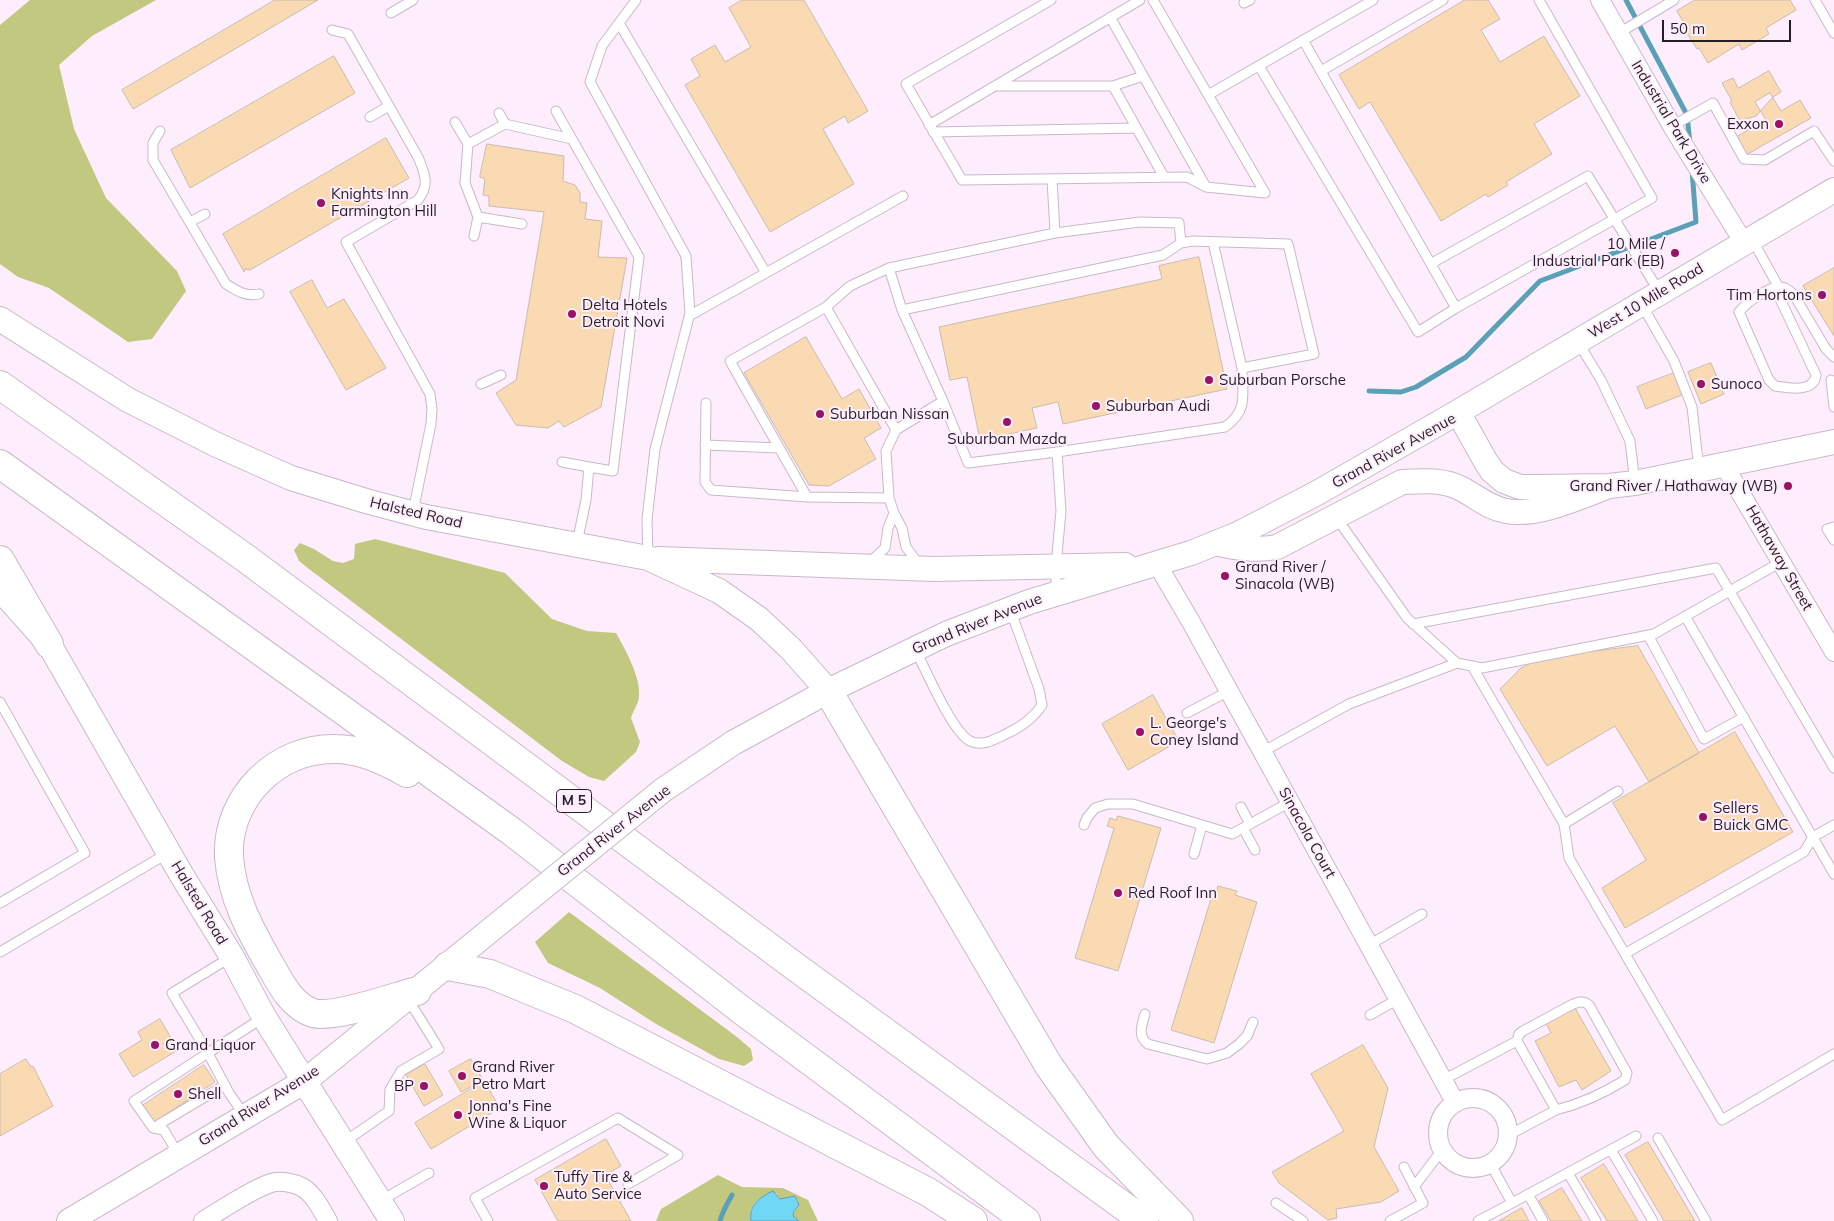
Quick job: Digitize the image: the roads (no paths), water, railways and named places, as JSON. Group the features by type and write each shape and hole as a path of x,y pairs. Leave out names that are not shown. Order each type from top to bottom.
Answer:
{"highway":[{"name":"M 5","path":"0,386 244,557 781,956 1144,1221"},
{"path":"0,464 511,831 740,1009 1026,1221"},
{"path":"0,560 49,644"},
{"path":"828,691 1049,1066 1106,1146 1179,1221"},
{"path":"412,995 335,1013 314,1013 295,1003 278,979 244,919 236,895 229,856 230,836 241,803 264,775 291,758 319,750 354,750 405,771 511,831"},
{"path":"448,966 490,974 575,1008 928,1192 973,1221"}],"main road":[{"name":"West 10 Mile Road","path":"1458,412 1650,298 1833,193"},
{"name":"Halsted Road","path":"0,319 128,400 217,445 291,478 412,513 576,546 648,558 719,591 760,619 791,649 828,691"},
{"name":"Grand River Avenue","path":"70,1221 93,1211 179,1156 305,1081 663,790 733,743 828,691 946,634 1010,609 1157,564 1245,530 1317,493 1458,412 1492,471 1504,481 1520,487 1609,486 1635,483 1834,442"},
{"name":"Grand River Avenue","path":"1215,543 1260,550 1277,547 1402,482 1424,480 1448,483 1461,488 1488,506 1507,512 1543,509 1609,486"},
{"path":"648,558 922,568 1157,564"},
{"name":"Halsted Road","path":"0,589 49,644 169,853 232,957 264,1017 392,1221"}],"street":[{"name":"Industrial Park Drive","path":"1600,0 1672,126 1748,241"},
{"name":"Hathaway Street","path":"1724,465 1834,652"},
{"name":"Sinacola Court","path":"1157,564 1455,1102"},
{"path":"1468,1098 1482,1099 1494,1105 1503,1115 1507,1136 1500,1154 1490,1163 1477,1168 1463,1166 1451,1160 1442,1150 1438,1137 1439,1124 1445,1111 1455,1102 1468,1098"},
{"path":"203,1221 259,1188 273,1182 287,1183 303,1188 315,1199 328,1221"}],"lane":[{"path":"391,13 414,0"},
{"path":"636,0 602,46 590,82 686,256 689,316 654,449 647,519 648,558"},
{"path":"1051,0 906,84 962,180 1187,177 1206,187 1265,193 1153,0"},
{"path":"931,128 995,86 1140,0"},
{"path":"1208,95 1373,0"},
{"path":"1321,71 1444,0"},
{"path":"1260,66 1418,332 1456,308 1652,198 1539,0"},
{"path":"1619,33 1674,0"},
{"path":"1815,0 1834,33"},
{"path":"1110,18 1206,187"},
{"path":"619,23 766,273"},
{"path":"332,30 348,34 418,157 425,176 425,192 418,200 346,242 430,394 431,424 412,513"},
{"path":"1303,40 1456,308"},
{"path":"995,86 1113,86 1143,76"},
{"path":"1113,86 1164,177"},
{"path":"1672,126 1713,103 1744,159 1765,160 1814,131 1834,161"},
{"path":"370,117 389,106"},
{"path":"556,111 639,257 613,471 562,462"},
{"path":"499,113 505,124"},
{"path":"455,122 468,144 465,183 478,217 474,236"},
{"path":"468,144 505,124 572,139"},
{"path":"931,128 1136,128"},
{"path":"160,131 153,143 153,160 226,284 239,293 260,294"},
{"path":"1432,264 1588,176 1614,219 1650,298 1692,407 1699,470"},
{"path":"1052,178 1055,233"},
{"path":"689,316 904,196"},
{"path":"190,222 205,214"},
{"path":"478,217 522,224"},
{"path":"807,497 730,361 826,307 850,286 889,268 1055,233 1140,222 1179,223 1181,243"},
{"path":"902,310 1163,255 1181,243 1192,241 1288,244 1314,354 1242,368"},
{"path":"1748,241 1778,286 1781,301 1816,375 1816,380"},
{"path":"889,268 902,310 944,401 968,463 1225,427 1234,420 1243,408 1242,368 1213,242"},
{"path":"1834,357 1826,349 1794,295 1787,288 1778,286 1752,300 1739,312 1769,380 1775,386 1795,389 1806,387 1816,380 1832,379 1834,407"},
{"path":"826,307 896,430"},
{"path":"1578,341 1601,380 1630,441 1635,483"},
{"path":"480,384 501,375"},
{"path":"922,568 906,547 902,528 889,498 886,451 896,430 944,401"},
{"path":"706,403 704,482 711,490 807,497 889,498"},
{"path":"705,445 779,448"},
{"path":"1056,594 1060,512 1057,452"},
{"path":"576,546 586,500 589,467"},
{"path":"866,566 885,548 888,528 894,513"},
{"path":"1336,517 1401,611 1413,624 1457,663 1482,668 1654,634 1781,562"},
{"path":"1834,527 1827,528 1834,540"},
{"path":"1413,624 1716,568 1834,768"},
{"path":"915,649 942,703 959,730 970,741 986,744 1016,729 1035,716 1042,706 1039,689 1010,609"},
{"path":"1686,616 1834,874"},
{"path":"1648,635 1704,739 1744,717"},
{"path":"1262,752 1349,704 1457,663"},
{"path":"1472,666 1564,824 1569,858 1722,1120 1834,1054"},
{"path":"1187,713 1229,691"},
{"path":"0,702 85,853 0,903"},
{"path":"1564,824 1618,791"},
{"path":"1084,825 1086,818 1095,808 1108,804 1133,804 1232,834 1290,802"},
{"path":"1240,807 1255,850"},
{"path":"1194,854 1202,825"},
{"path":"1626,953 1804,852 1813,837 1834,825"},
{"path":"0,952 169,853"},
{"path":"1369,945 1422,914"},
{"path":"232,957 172,993 225,1085 246,1116"},
{"path":"344,1142 388,1112 390,1090 401,1071 438,1049 412,995"},
{"path":"1370,1015 1398,999"},
{"path":"1507,1136 1556,1110 1572,1106 1625,1080 1626,1073 1618,1056 1589,1005 1584,1002 1571,1005 1523,1031 1519,1034 1517,1041 1556,1110"},
{"path":"1145,1014 1140,1031 1143,1040 1148,1044 1207,1059 1227,1053 1239,1044 1247,1036 1253,1022"},
{"path":"179,1156 164,1130 152,1128 134,1101 154,1093 170,1083 208,1053 264,1017"},
{"path":"1443,1080 1517,1041"},
{"path":"152,1128 201,1095 225,1085"},
{"path":"488,1221 474,1198 618,1118 678,1156 628,1184"},
{"path":"1482,1220 1636,1136"},
{"path":"1658,1138 1706,1221"},
{"path":"1414,1187 1442,1150"},
{"path":"1611,1150 1653,1221"},
{"path":"1490,1163 1512,1203"},
{"path":"1390,1221 1423,1203 1404,1167"},
{"path":"1568,1172 1596,1221"},
{"path":"380,1201 429,1173"},
{"path":"1528,1194 1543,1221"},
{"path":"1276,1203 1303,1221"}],"water":[{"path":"773,1191 780,1199 795,1196 799,1205 794,1211 793,1216 799,1221 751,1221 753,1206"}],"waterway":[{"path":"1626,0 1687,115 1690,144"},
{"path":"1369,391 1401,392 1416,387 1466,357 1540,281 1696,222 1692,170"},
{"path":"720,1221 732,1195"}],"place":[{"name":"Exxon","path":"1779,124"},
{"name":"Knights Inn Farmington Hill","path":"321,203"},
{"name":"10 Mile / Industrial Park (EB)","path":"1675,253"},
{"name":"Tim Hortons","path":"1822,295"},
{"name":"Delta Hotels Detroit Novi","path":"572,314"},
{"name":"Suburban Porsche","path":"1209,380"},
{"name":"Sunoco","path":"1701,384"},
{"name":"Suburban Audi","path":"1096,406"},
{"name":"Suburban Nissan","path":"820,414"},
{"name":"Suburban Mazda","path":"1007,422"},
{"name":"Grand River / Hathaway (WB)","path":"1788,486"},
{"name":"Grand River / Sinacola (WB)","path":"1225,576"},
{"name":"L. George's Coney Island","path":"1140,732"},
{"name":"Sellers Buick GMC","path":"1703,817"},
{"name":"Red Roof Inn","path":"1118,893"},
{"name":"Grand Liquor","path":"155,1045"},
{"name":"Grand River Petro Mart","path":"462,1076"},
{"name":"BP","path":"424,1086"},
{"name":"Shell","path":"178,1094"},
{"name":"Jonna's Fine Wine & Liquor","path":"458,1115"},
{"name":"Tuffy Tire & Auto Service","path":"544,1186"}]}
